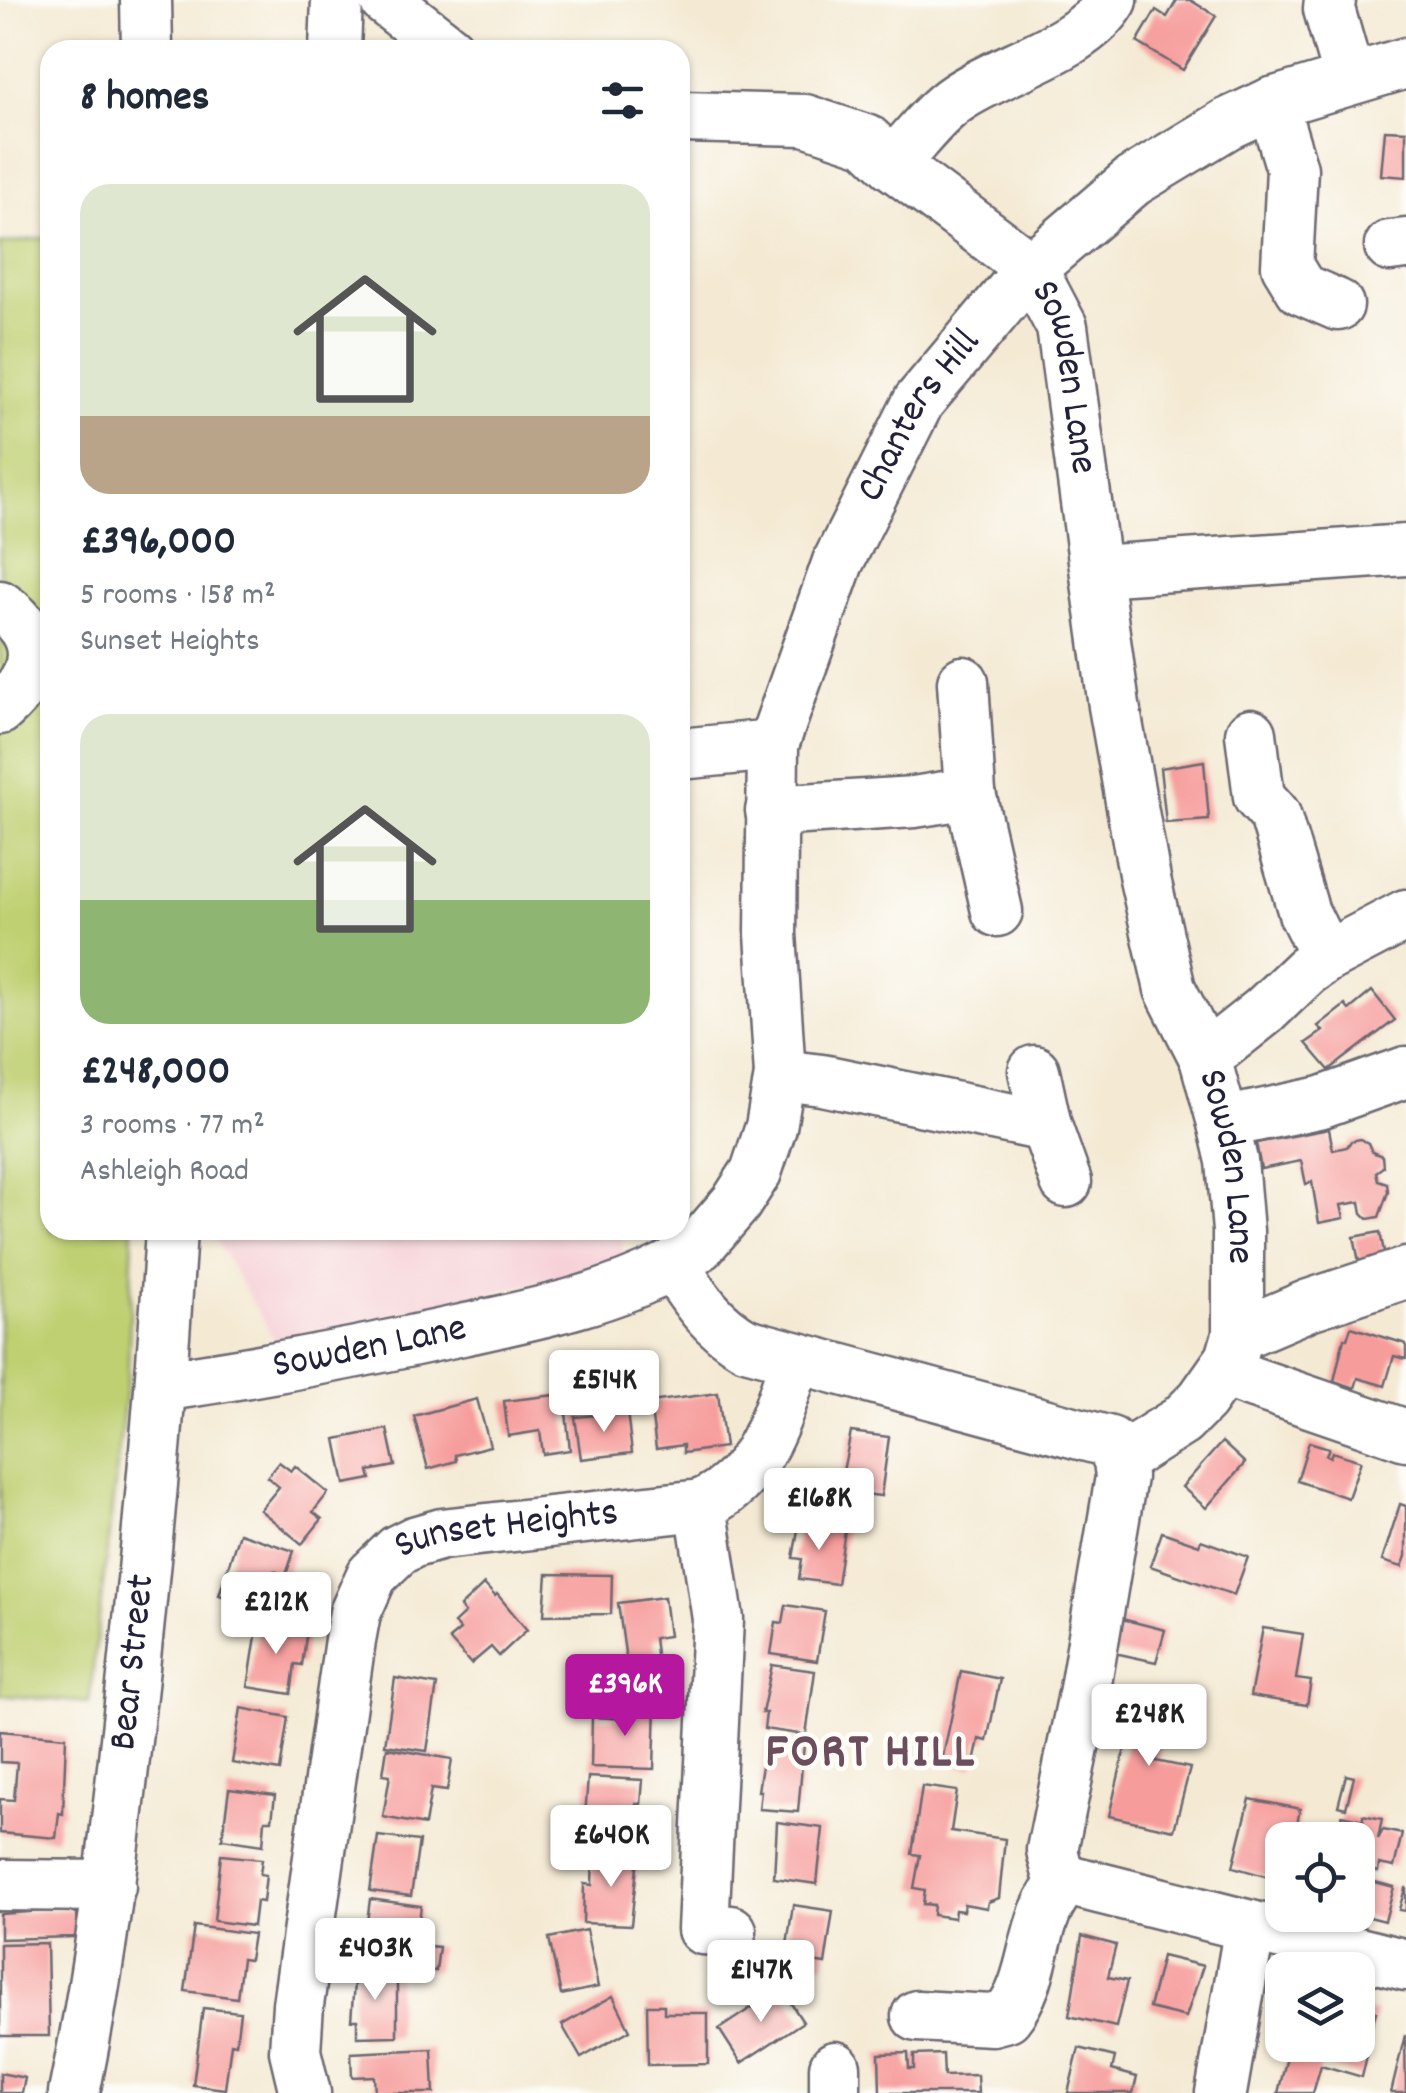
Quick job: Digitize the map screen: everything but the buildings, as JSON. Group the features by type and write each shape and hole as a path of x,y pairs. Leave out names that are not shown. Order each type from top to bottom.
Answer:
{"street":[{"path":"146,0 147,40"},
{"path":"335,40 337,0"},
{"path":"385,0 436,40"},
{"path":"892,164 956,98 1052,50 1104,14 1112,0"},
{"path":"1330,0 1329,9 1349,79"},
{"name":"Sowden Lane","path":"1230,1353 1238,1231 1232,1161 1204,1058 1170,989 1158,949 1114,706 1062,327 1032,268 1134,181 1227,124 1272,103 1406,64"},
{"path":"1272,103 1292,170 1287,266 1300,289 1338,305"},
{"path":"690,116 804,120 868,141 892,164 1032,268"},
{"name":"Chanters Hill","path":"673,1265 714,1231 756,1172 771,1127 780,1075 771,934 773,744 838,562 919,401 1032,268"},
{"path":"1098,571 1406,550"},
{"path":"0,606 28,632 33,646 26,678 15,696 0,708"},
{"path":"963,682 970,793 997,910"},
{"path":"1250,734 1258,798 1275,815 1304,912 1326,957"},
{"path":"690,753 773,744"},
{"path":"770,811 914,802 970,793"},
{"path":"1204,1058 1326,957 1406,915"},
{"path":"1034,1072 1046,1126 1066,1182"},
{"path":"1223,1123 1322,1102 1406,1072"},
{"path":"780,1075 1046,1126"},
{"name":"Bear Street","path":"74,2093 110,1886 162,1386 170,1240"},
{"path":"673,1265 704,1314 729,1335 762,1350 1110,1442 1119,1460 1121,1477 1052,1850 1058,1870 1067,1880 1090,1888 1406,1965"},
{"name":"Sowden Lane","path":"162,1386 332,1359 549,1311 615,1293 673,1265"},
{"path":"1119,1460 1181,1421 1202,1400 1230,1353 1309,1304 1406,1273"},
{"path":"1230,1353 1406,1436"},
{"name":"Sunset Heights","path":"305,2093 296,2051 298,2004 350,1640 355,1614 372,1575 398,1550 442,1534 701,1505 731,1488 758,1458 796,1358"},
{"path":"701,1505 718,1619 703,1929"},
{"path":"917,2016 992,2020 1008,2016 1023,1991 1049,1901 1067,1880"},
{"path":"0,1885 110,1886"},
{"path":"1221,2093 1250,1926"}],"shaded area":[{"path":"216,1240 623,1240 624,1263 276,1343"}],"green space":[{"path":"40,238 40,1240 133,1240 128,1372 89,1703 0,1695 0,244"}],"district":[{"name":"FORT HILL","path":"871,1755"}]}
